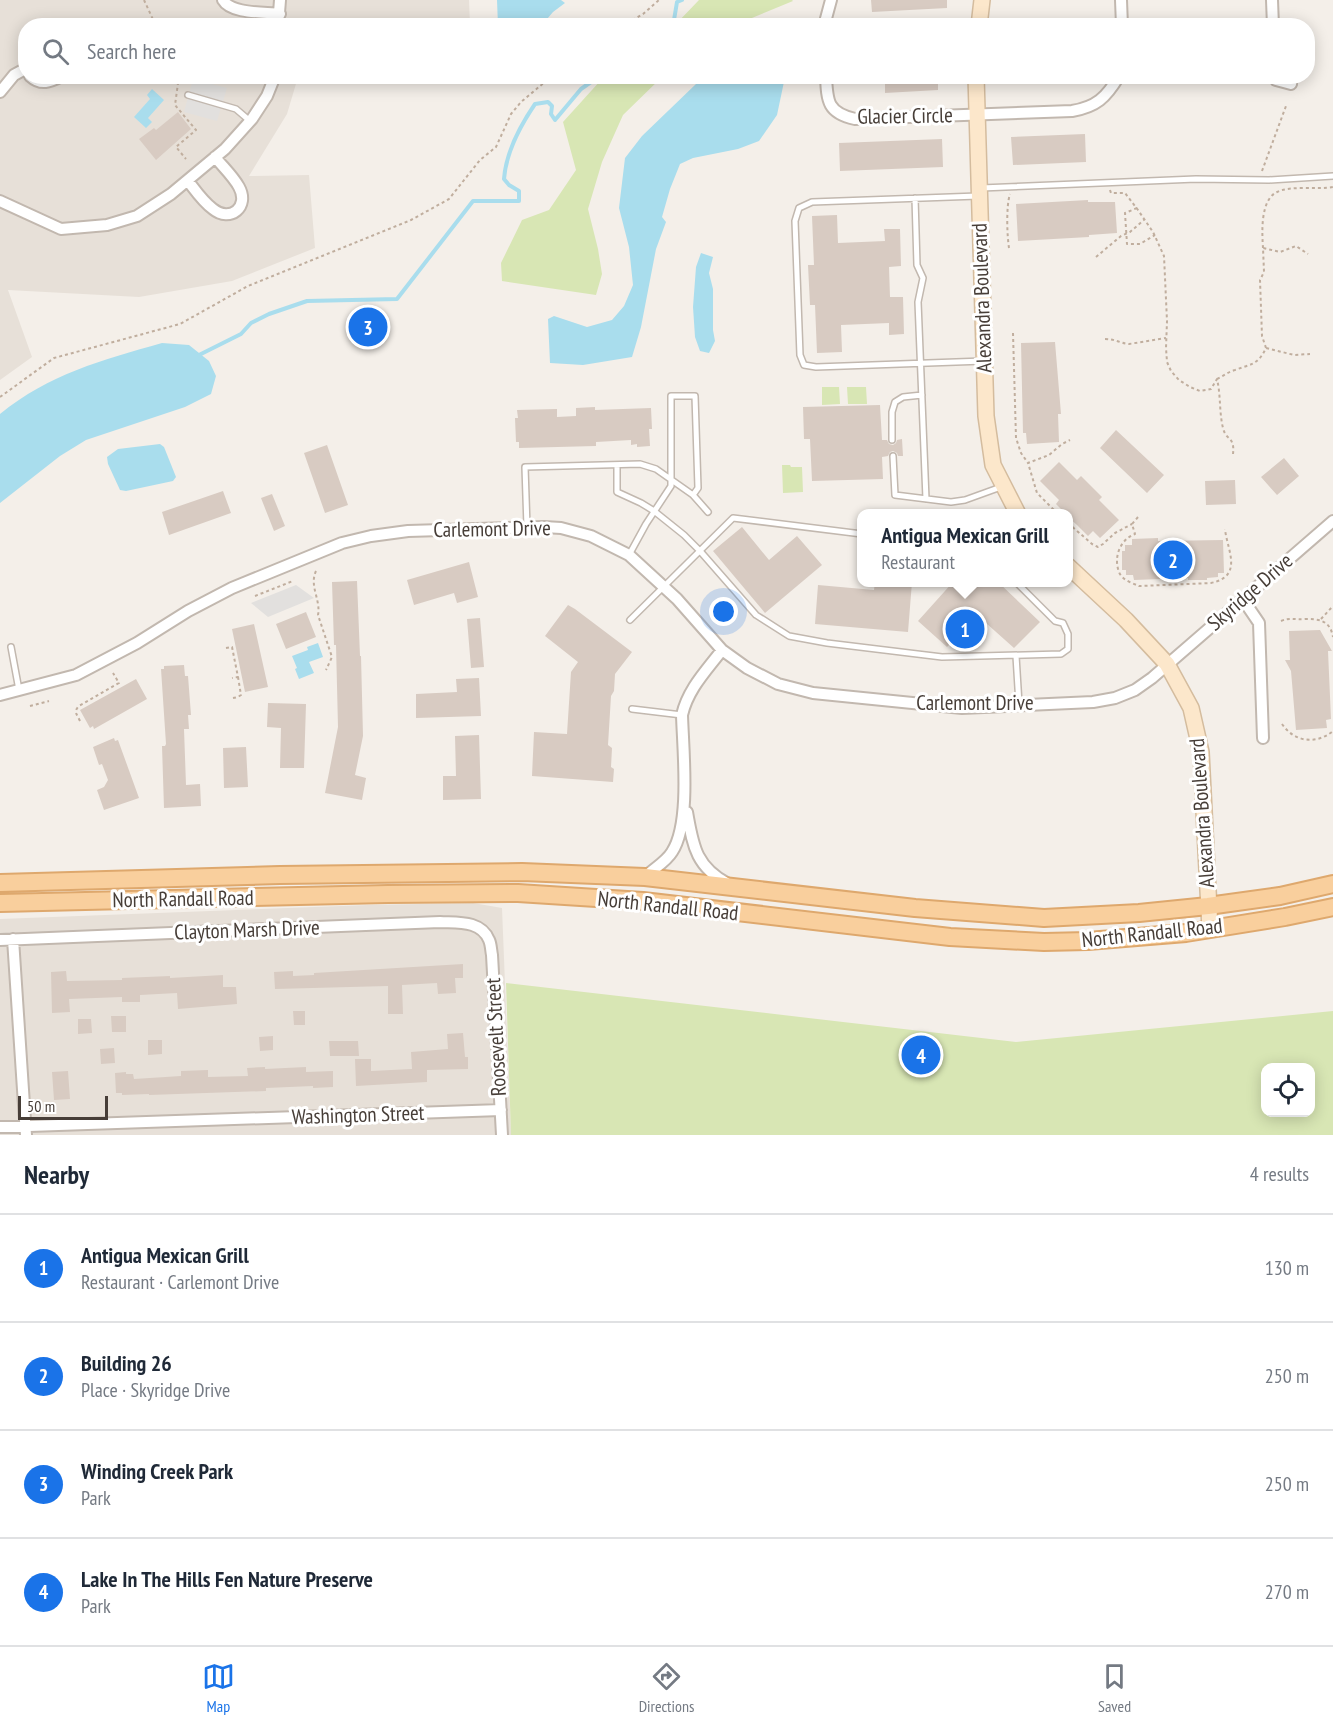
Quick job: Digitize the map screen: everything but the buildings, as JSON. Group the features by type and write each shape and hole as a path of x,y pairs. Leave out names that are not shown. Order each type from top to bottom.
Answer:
{"main road":[{"name":"North Randall Road","path":"0,883 153,877 522,872 645,877 915,908 1044,918 1138,913 1208,906 1280,896 1333,884"},
{"name":"North Randall Road","path":"0,903 518,893 643,902 950,937 1044,942 1136,938 1186,933 1333,907"}],"street":[{"path":"223,0 232,9 270,18"},
{"path":"279,18 280,0"},
{"path":"826,18 831,0"},
{"path":"980,18 982,0"},
{"path":"1121,0 1122,18"},
{"path":"1272,0 1273,18"},
{"path":"0,92 18,73"},
{"path":"0,201 61,229 107,225 137,216 171,194 215,157 250,122 267,96 272,84"},
{"name":"Glacier Circle","path":"826,84 827,97 832,107 842,116 855,119 976,115"},
{"name":"Alexandra Boulevard","path":"976,84 986,416 993,465 1016,509"},
{"path":"976,115 1084,109 1098,102 1110,92 1114,84"},
{"path":"188,181 212,209 222,214 231,214 239,209 242,200 239,188 215,157"},
{"name":"Skyridge Drive","path":"1167,664 1333,521"},
{"name":"Carlemont Drive","path":"0,695 76,675 232,588 342,543 370,536 408,531 527,527 561,528 591,536 629,555 677,599 722,650 747,668 778,684 813,693 962,708 1093,702 1114,699 1142,685 1167,664"},
{"name":"Alexandra Boulevard","path":"1073,571 1126,620 1167,664 1191,708 1201,752 1210,928"},
{"path":"1242,598 1259,623 1263,738"},
{"path":"645,877 671,854 681,834 684,797 682,715 697,682 722,650"},
{"path":"684,797 693,847 702,862 722,880 735,887"},
{"name":"Clayton Marsh Drive","path":"0,940 440,922 470,923 479,928 489,939"},
{"path":"13,939 26,1130"},
{"name":"Roosevelt Street","path":"489,939 492,955 502,1135"},
{"name":"Washington Street","path":"0,1127 26,1130 501,1110"}],"lane":[{"path":"188,95 236,109 250,122"},
{"path":"985,361 816,367 804,365 800,355 795,221 799,208 812,202 915,198 1196,179 1258,180 1333,176"},
{"path":"915,198 917,265 923,278 918,302 926,499"},
{"path":"892,440 892,412 895,402 903,397 922,395"},
{"path":"629,555 671,486 671,396 695,396 698,488 693,495"},
{"path":"893,456 895,495 951,502 965,500 1004,486"},
{"path":"527,527 525,468 640,464 656,469 693,495 708,512"},
{"path":"617,465 618,492 641,503 684,535 756,615 789,636 938,657 1061,654 1068,649 1068,634 1063,623 1055,621 1021,587"},
{"path":"630,620 733,518 857,534"},
{"path":"11,647 19,691"},
{"path":"1016,656 1019,704"},
{"path":"632,709 682,715"}],"path":[{"path":"144,0 152,18"},
{"path":"635,18 659,0"},
{"path":"178,84 176,105 196,130 176,147 186,159"},
{"path":"0,397 54,358 180,324 248,286 411,220 449,199 480,160 496,147 511,114 542,84"},
{"path":"1258,180 1286,106"},
{"path":"1109,188 1111,193 1125,193 1155,235 1164,256 1167,362 1171,371 1190,387 1205,391 1229,372 1253,364 1262,357 1266,348 1262,336 1260,280 1264,272 1262,222 1272,195 1278,191 1333,187"},
{"path":"1010,191 1007,203 1010,248"},
{"path":"1137,208 1125,213 1127,244 1140,244 1155,235"},
{"path":"1096,257 1145,219"},
{"path":"1263,248 1280,252 1296,246 1308,254"},
{"path":"1013,333 1016,438 1021,453 1028,463 1036,493 1054,509"},
{"path":"1105,339 1114,339 1123,344 1129,344 1166,338"},
{"path":"1266,348 1294,355 1310,354"},
{"path":"1217,380 1224,433 1234,444 1233,454"},
{"path":"1028,463 1049,455 1070,440"},
{"path":"1073,527 1098,547 1115,533 1132,524 1137,517"},
{"path":"1132,524 1135,534 1119,547 1118,565 1123,577 1139,586 1211,583 1221,580 1229,571 1232,559 1225,529"},
{"path":"316,572 313,580 319,608 318,615 332,657 326,670"},
{"path":"255,596 293,581"},
{"path":"1320,620 1333,606"},
{"path":"1281,621 1293,618 1320,620 1329,626 1333,638"},
{"path":"226,648 232,647 241,695 233,698"},
{"path":"80,721 75,709 119,683 113,674"},
{"path":"232,678 238,677"},
{"path":"30,706 49,701"},
{"path":"1282,724 1290,733 1306,740 1316,740 1328,736 1333,731"}],"shaded area":[{"path":"0,0 469,0 470,18 18,18 18,84 296,84 287,114 249,176 309,175 315,248 232,281 139,297 8,290 32,357 0,380"},
{"path":"192,84 212,84 227,88 217,121 184,112"},
{"path":"296,585 314,598 268,617 251,603"},
{"path":"473,903 502,908 511,1135 0,1135 0,919"}],"green space":[{"path":"699,0 793,1 752,18 682,18"},
{"path":"597,84 655,84 623,115 602,162 588,209 602,274 596,295 502,281 501,263 522,220 549,210 576,170 563,122"},
{"path":"822,387 839,387 840,404 822,405"},
{"path":"847,387 866,387 867,404 848,404"},
{"path":"782,465 802,467 803,492 783,493"},
{"path":"506,983 1016,1042 1333,1011 1333,1135 511,1135"}],"water":[{"path":"497,0 561,0 565,3 548,18 498,18"},
{"path":"696,84 784,84 777,115 759,141 738,149 693,158 680,164 662,217 666,222 656,249 641,327 632,357 583,365 550,363 548,319 554,316 587,327 612,320 624,306 633,285 629,247 619,208 625,158 642,136"},
{"path":"152,89 164,100 148,118 152,122 146,128 134,117 150,99 147,95"},
{"path":"701,253 713,257 709,273 713,289 715,341 709,353 700,351 695,337 693,307 696,267"},
{"path":"162,343 189,345 209,361 216,376 211,394 185,407 86,440 60,456 0,503 0,414 57,378 97,362"},
{"path":"160,444 164,447 176,477 173,481 126,491 120,490 107,457 118,449"},
{"path":"318,643 323,657 309,662 314,673 299,679 292,656"}],"waterway":[{"path":"674,18 677,2 682,0"},
{"path":"199,355 241,334 251,323 307,301 397,299 473,201 519,201 519,191 504,179 505,169 515,140 535,104 548,102 552,106 551,114 555,120 581,89 588,84"}],"place":[{"name":"Winding Creek Park","path":"368,327"},
{"name":"Building 26","path":"1173,560"},
{"name":"Antigua Mexican Grill","path":"965,629"},
{"name":"Lake In The Hills Fen Nature Preserve","path":"921,1055"}]}
